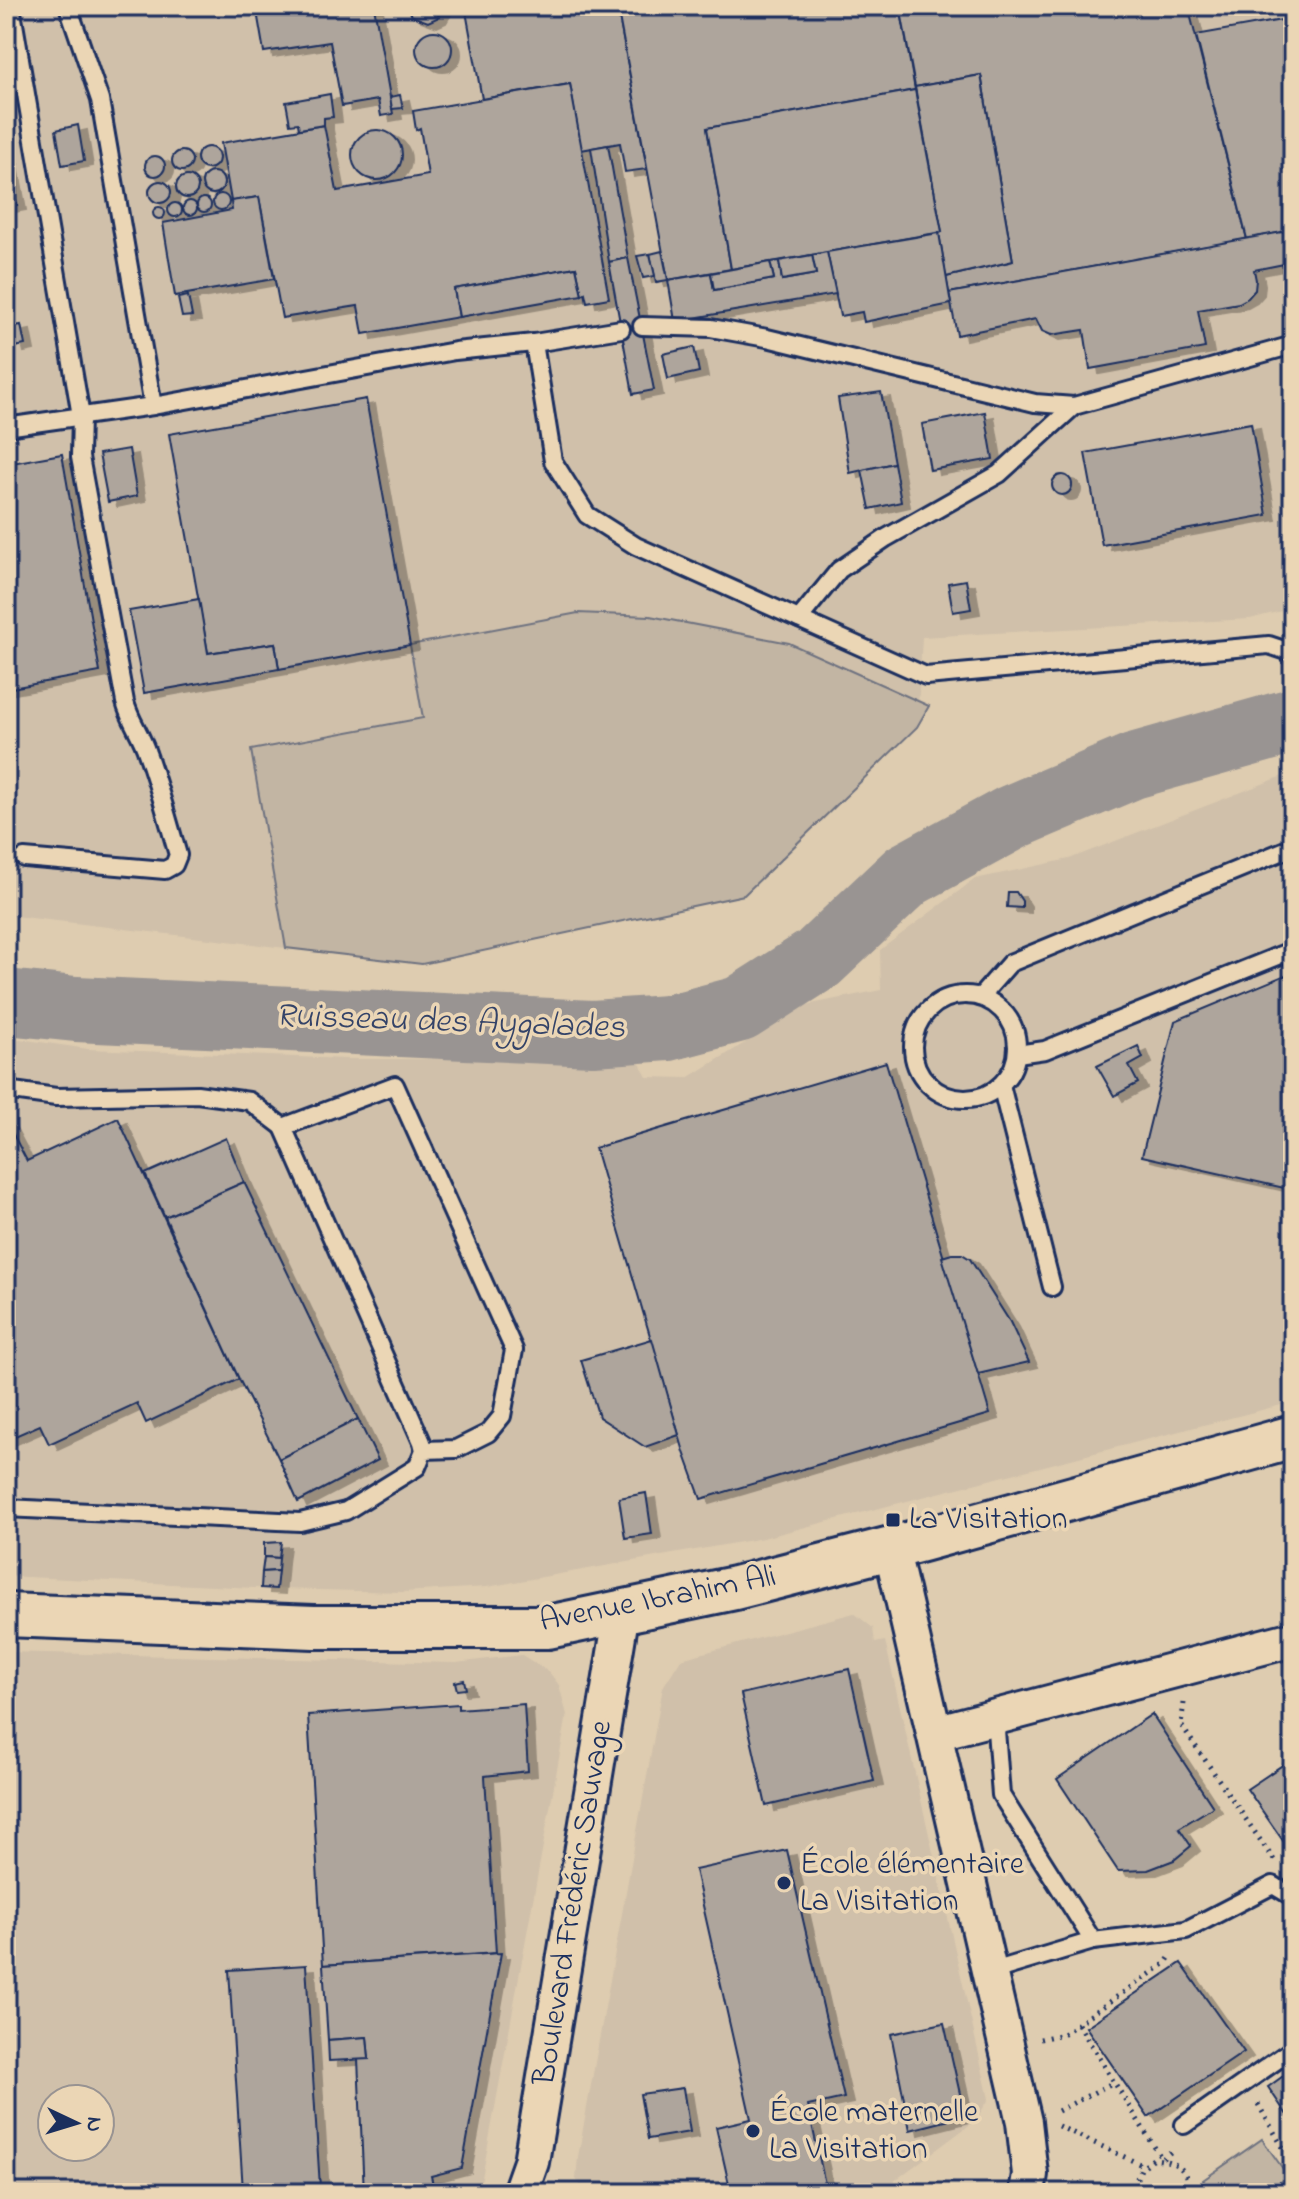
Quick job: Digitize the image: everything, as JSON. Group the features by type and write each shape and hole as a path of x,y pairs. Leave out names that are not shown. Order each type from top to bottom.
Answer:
{"street":[{"name":"Avenue Ibrahim Ali","path":"6,1615 314,1627 548,1627 735,1588 1293,1437"},
{"path":"891,1547 1007,2045 1032,2115 1027,2193"},
{"name":"Boulevard Frédéric Sauvage","path":"520,2193 531,2162 622,1611"},
{"path":"935,1733 1293,1639"}],"lane":[{"path":"11,6 81,416 80,457 125,702 130,720 148,755 178,855 174,865 165,870 24,858"},
{"path":"68,6 100,100 153,406"},
{"path":"642,326 725,331 1035,403 1074,406 1293,345"},
{"path":"6,427 153,406 455,351 534,343 621,329"},
{"path":"534,343 553,461 587,515 636,546 926,676 1269,645 1293,653"},
{"path":"799,619 839,570 886,538 999,474 1074,406"},
{"path":"980,997 1010,963 1293,847"},
{"path":"1017,1054 1045,1050 1293,950"},
{"path":"961,995 980,997 993,1003 1012,1024 1017,1039 1017,1054 1012,1071 1001,1085 986,1095 968,1099 951,1097 934,1089 922,1076 915,1060 914,1041 919,1024 929,1010 944,999 961,995"},
{"path":"283,1127 395,1085 514,1350 502,1416 488,1433 456,1449 424,1450"},
{"path":"1001,1085 1052,1287"},
{"path":"6,1090 56,1097 197,1094 249,1101 283,1127 424,1450 417,1467 346,1511 300,1522 6,1508"},
{"path":"995,1717 1001,1795 1093,1941"},
{"path":"990,1972 1093,1941 1186,1930 1273,1885 1293,1897"},
{"path":"1184,2125 1293,2049"}],"path":[{"path":"1189,1666 1181,1725 1275,1863 1273,1885"},
{"path":"1007,2045 1063,2034 1166,1963 1186,1930"},
{"path":"1078,2024 1162,2159"},
{"path":"1032,2115 1114,2082"},
{"path":"1246,2082 1293,2165"},
{"path":"1032,2115 1144,2166"},
{"path":"1102,2193 1134,2185 1144,2166 1153,2159 1162,2159 1172,2160 1183,2171 1189,2182 1186,2193"}],"shaded area":[{"path":"6,6 1293,6 1293,608 1250,619 922,637 917,727 744,895 422,964 6,915"},
{"path":"578,613 650,616 789,643 929,706 917,727 744,895 422,964 286,948 251,750 423,718 410,645"},
{"path":"1293,772 1293,1402 763,1538 487,1587 403,1592 6,1576 6,1037 88,1049 347,1059 492,1059 634,1052 647,1077 688,1078 806,1005 881,990 880,950 975,879 1069,859"},
{"name":"École élémentaire La Visitation","path":"854,1613 873,1628 875,1643 885,1641 989,2099 975,2121 878,2193 586,2193 576,2179 578,2157 663,1687 681,1659"},
{"path":"6,1652 456,1663 522,1655 549,1672 559,1685 567,1715 477,2193 6,2193"},
{"path":"1262,2139 1288,2176 1264,2193 1212,2193 1203,2180"}],"building":[{"path":"256,6 374,6 393,114 381,116 378,100 342,106 330,42 264,52"},
{"path":"407,6 444,6 437,18 428,22 412,16"},
{"path":"465,6 617,6 647,169 625,172 620,143 581,150 570,84 482,99"},
{"path":"617,6 900,6 915,90 707,128 731,269 668,280"},
{"path":"900,6 1188,6 1247,239 949,293 946,277 1013,261 981,75 915,87"},
{"path":"1293,18 1293,230 1247,239 1196,35"},
{"path":"434,31 447,36 452,49 447,62 434,67 421,62 416,49 421,36"},
{"path":"981,75 1013,261 946,277 939,233 942,232 915,87"},
{"path":"570,84 609,298 587,302 585,293 582,295 576,267 454,289 459,317 363,334 358,306 282,318 259,197 231,201 221,143 324,125 337,191 428,175 420,128 416,130 413,111"},
{"path":"915,90 942,232 731,269 707,128"},
{"path":"330,94 333,117 324,118 324,125 299,129 298,123 290,124 286,102"},
{"path":"400,95 403,108 392,109 390,97"},
{"path":"78,125 84,161 62,165 56,130"},
{"path":"377,130 395,137 402,155 395,173 377,180 359,173 352,155 359,137"},
{"path":"6,145 17,205 6,207"},
{"path":"608,145 628,258 609,262 591,148"},
{"path":"208,147 216,150 219,158 216,166 208,169 200,166 197,158 200,150"},
{"path":"178,151 186,151 192,161 186,171 178,171 172,165 172,157"},
{"path":"151,156 159,156 165,166 159,176 151,176 145,170 145,162"},
{"path":"213,172 221,175 224,183 221,191 213,194 205,191 202,183 205,175"},
{"path":"187,176 195,179 198,187 195,195 187,198 179,195 176,187 179,179"},
{"path":"160,181 168,184 171,192 168,200 160,203 152,200 149,192 152,184"},
{"path":"221,194 227,196 227,208 221,210 215,208 213,202 215,196"},
{"path":"259,197 274,279 175,296 163,223 232,210 231,201"},
{"path":"204,198 211,205 204,212 197,205"},
{"path":"190,201 197,208 190,215 183,208"},
{"path":"175,203 182,210 175,217 168,210"},
{"path":"159,207 165,213 159,219 153,213"},
{"path":"1293,230 1293,286 1287,287 1284,264 1254,270 1255,290 1248,298 1239,303 1198,310 1205,348 1090,369 1084,330 1051,335 1042,331 1036,319 957,335 949,293"},
{"path":"939,233 951,304 864,322 862,312 840,316 827,252"},
{"path":"662,251 668,280 656,282 650,254"},
{"path":"827,252 836,294 675,321 668,280 711,273 714,290 774,279 770,262 779,261 782,280 816,274 812,255"},
{"path":"650,254 655,276 643,278 637,256"},
{"path":"812,255 816,274 782,280 779,261"},
{"path":"628,258 654,390 633,394 609,262"},
{"path":"770,262 774,279 714,290 711,273"},
{"path":"576,267 582,295 459,317 454,289"},
{"path":"188,296 192,316 182,317 178,298"},
{"path":"21,325 25,345 15,347 10,327"},
{"path":"694,347 699,372 668,379 663,354"},
{"path":"881,392 894,463 850,473 838,398"},
{"path":"366,399 410,645 279,669 275,643 208,653 169,434"},
{"path":"985,412 993,459 930,470 922,424"},
{"path":"1251,423 1267,515 1102,545 1085,453"},
{"path":"129,449 137,496 108,502 99,454"},
{"path":"62,454 100,672 6,689 6,464"},
{"path":"894,463 901,502 870,509 862,470"},
{"path":"1058,475 1066,475 1072,485 1066,495 1058,495 1052,489 1052,481"},
{"path":"966,580 971,609 953,612 948,583"},
{"path":"199,599 208,653 275,643 279,669 144,693 129,611"},
{"path":"1008,892 1016,892 1022,901 1022,908 1007,907"},
{"path":"1293,972 1293,1190 1142,1156 1175,1021"},
{"path":"1138,1046 1143,1058 1129,1066 1138,1083 1114,1096 1097,1066"},
{"path":"886,1062 990,1414 701,1499 684,1452 595,1148"},
{"path":"118,1118 239,1379 146,1423 137,1403 49,1444 40,1425 6,1440 6,1121 27,1161"},
{"path":"226,1138 244,1182 165,1217 145,1174"},
{"path":"244,1182 358,1419 279,1459 165,1217"},
{"path":"962,1254 970,1259 1010,1322 1029,1362 978,1374 942,1257"},
{"path":"652,1339 679,1435 645,1447 599,1417 581,1360"},
{"path":"358,1419 378,1460 298,1502 279,1459"},
{"path":"646,1493 652,1534 625,1538 619,1498"},
{"path":"281,1542 279,1558 264,1557 264,1543"},
{"path":"264,1557 279,1558 278,1571 262,1572"},
{"path":"278,1571 276,1589 261,1588 262,1572"},
{"path":"849,1669 874,1781 766,1806 741,1694"},
{"path":"464,1680 466,1689 457,1690 455,1682"},
{"path":"458,1704 458,1709 524,1704 528,1771 485,1776 496,1953 323,1965 308,1715"},
{"path":"1152,1714 1213,1807 1179,1828 1191,1846 1174,1860 1148,1870 1118,1871 1057,1779"},
{"path":"1293,1758 1293,1855 1247,1789"},
{"path":"787,1850 844,2098 808,2106 827,2193 731,2193 716,2127 751,2119 695,1870"},
{"path":"501,1953 462,2168 431,2176 435,2193 364,2193 358,2059 369,2059 367,2037 328,2040 323,1965"},
{"path":"1181,1963 1244,2052 1148,2117 1086,2027"},
{"path":"306,1965 320,2187 243,2191 229,1970"},
{"path":"944,2023 965,2116 910,2130 891,2034"},
{"path":"367,2037 369,2059 329,2061 328,2040"},
{"path":"1293,2069 1293,2124 1268,2087"},
{"path":"683,2088 690,2132 648,2139 640,2094"}],"waterway":[{"name":"Ruisseau des Aygalades","path":"6,1002 76,1009 593,1033 668,1028 740,1009 818,959 907,875 1013,817 1133,766 1293,721"}],"place":[{"name":"La Visitation","path":"893,1520"},
{"name":"École élémentaire La Visitation","path":"784,1883"},
{"name":"École maternelle La Visitation","path":"753,2131"}]}
